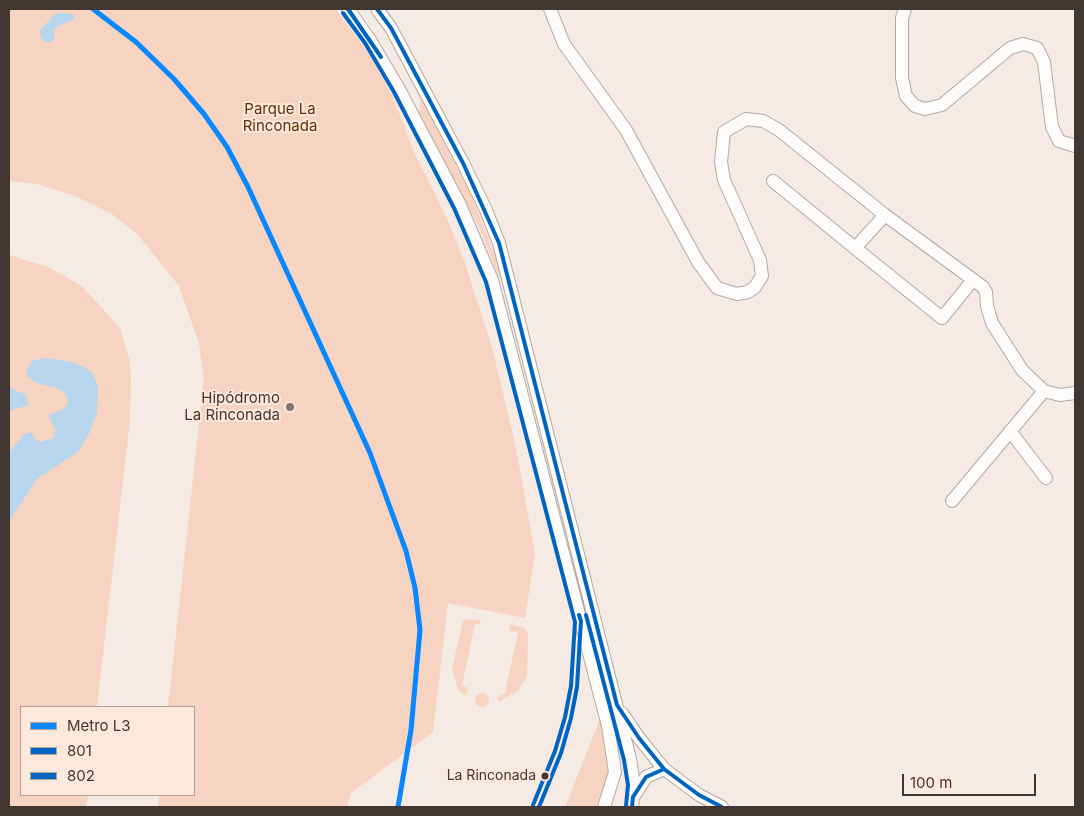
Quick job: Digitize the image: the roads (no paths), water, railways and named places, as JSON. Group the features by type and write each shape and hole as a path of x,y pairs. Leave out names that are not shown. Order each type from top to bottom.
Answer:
{"street":[{"path":"348,9 370,40 399,89 460,205 492,280 608,726 615,772 604,807"},
{"path":"377,9 391,28 463,163 486,210 499,243 617,705 631,765 633,802"},
{"path":"550,9 564,44 626,130 698,262 717,288 737,294 748,292 755,287 762,276 760,260 724,180 721,162 724,132 746,119 763,121 779,130 885,215 983,287 986,292 987,306 992,323 1022,370 1044,391 1060,395 1075,393"},
{"path":"905,9 902,18 902,78 906,96 915,106 925,108 942,105 1010,48 1023,44 1036,48 1044,62 1052,127 1058,141 1075,146"},
{"path":"773,181 942,318 973,280"},
{"path":"856,248 885,215"},
{"path":"952,501 1044,391"},
{"path":"1010,431 1046,478"},
{"path":"617,705 639,738 664,769 699,795 722,807"},
{"path":"633,802 646,777 664,769"}],"water":[{"path":"56,13 73,14 75,19 58,26 54,31 54,40 46,43 41,38 40,30"},
{"path":"44,358 72,362 92,373 98,385 97,412 90,432 78,452 38,478 9,521 9,453 23,435 31,432 35,439 41,442 53,438 56,430 48,415 62,410 68,404 66,394 58,388 36,383 27,376 27,369 32,361"},
{"path":"9,384 12,389 25,394 29,405 9,411"}],"metro line":[{"name":"L3","path":"93,9 136,42 174,79 204,114 227,147 248,187 370,453 406,551 415,588 420,630 411,730 398,807"}],"place":[{"name":"Hipódromo La Rinconada","path":"290,407"},
{"name":"La Rinconada","path":"545,776"}],"park label":[{"name":"Parque La Rinconada","path":"280,118"}]}
